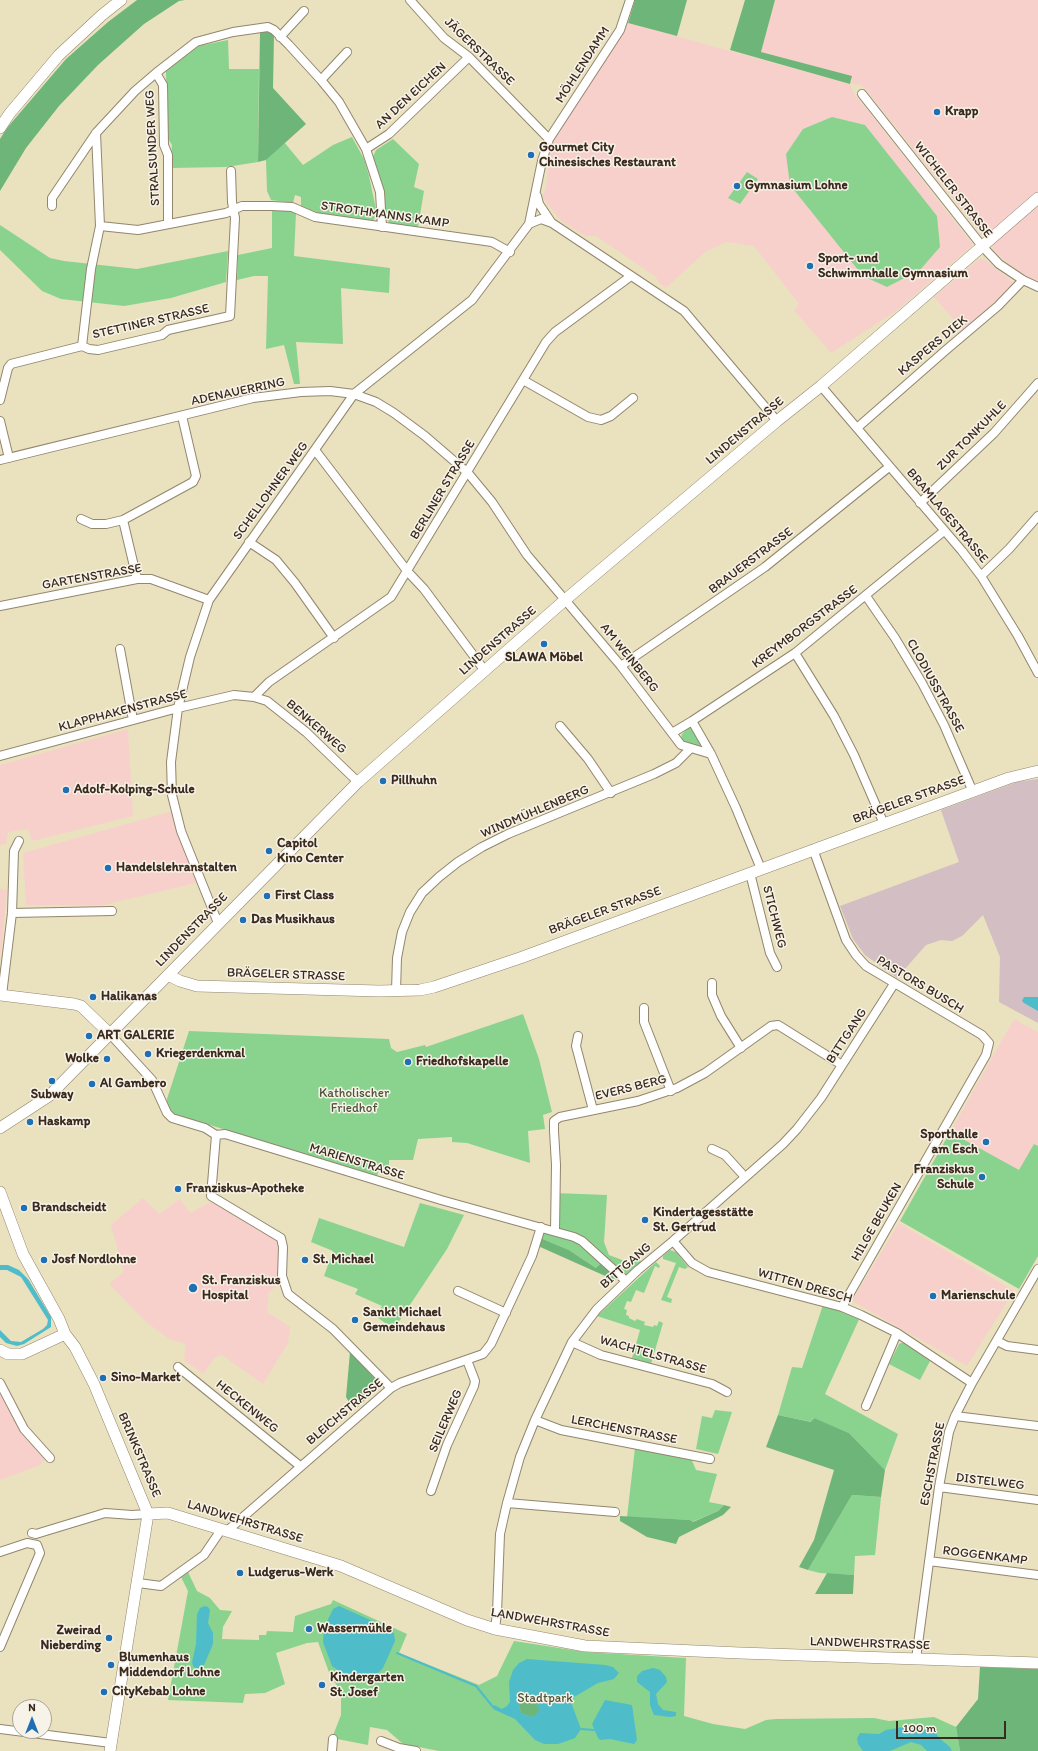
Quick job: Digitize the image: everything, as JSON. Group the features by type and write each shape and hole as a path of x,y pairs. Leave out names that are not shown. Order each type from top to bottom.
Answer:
{"street":[{"path":"0,128 14,108 59,55 102,15 121,0"},
{"name":"JÄGERSTRASSE","path":"410,0 444,38 469,57 549,139"},
{"name":"MÖHLENDAMM","path":"549,139 620,30 630,0"},
{"path":"280,37 304,11"},
{"path":"52,206 52,198 96,133 135,91 156,73 196,42 233,32 268,27 280,37 321,80 338,102 366,149 380,192 382,227"},
{"path":"321,80 347,52"},
{"name":"AN DEN EICHEN","path":"366,149 389,134 469,57"},
{"name":"STRALSUNDER WEG","path":"156,73 163,85 164,145 168,155 168,224"},
{"name":"WICHELER STRASSE","path":"862,94 982,246 999,264 1023,280 1038,287"},
{"path":"82,346 92,269 100,226 96,133"},
{"name":"SCHELLOHNER WEG","path":"218,923 181,831 172,795 171,762 178,708 190,657 209,600 354,394 472,300 510,252 529,224 542,161 549,139"},
{"path":"231,171 234,209"},
{"path":"536,194 539,204 552,223"},
{"name":"LINDENSTRASSE","path":"0,1128 49,1096 358,782 566,600 777,421 821,386 1038,198"},
{"name":"STROTHMANNS KAMP","path":"100,226 128,230 178,223 226,213 242,206 255,205 292,207 314,217 492,242 510,252"},
{"name":"STETTINER STRASSE","path":"0,400 8,368 11,364 82,346 98,350 162,335 168,330 230,316 235,218 234,209"},
{"path":"529,224 541,219 552,223 684,311 777,421"},
{"name":"BERLINER STRASSE","path":"254,696 269,682 391,597 408,572 546,342 555,332 631,276"},
{"name":"KASPERS DIEK","path":"857,428 998,306 1023,280"},
{"path":"523,380 588,418 601,420 611,416 634,398"},
{"name":"ZUR TONKUHLE","path":"920,503 994,434 1038,383"},
{"name":"BRAMLAGESTRASSE","path":"821,386 981,576 1018,636 1038,673"},
{"name":"ADENAUERRING","path":"0,460 253,398 301,392 330,391 354,394 376,402 394,413 425,436 468,473 492,502 527,555 566,600"},
{"path":"81,520 92,524 106,524 123,520 193,482 196,476 182,416"},
{"path":"0,422 9,458"},
{"path":"315,450 408,572 424,589 485,671"},
{"name":"BRAUERSTRASSE","path":"621,666 765,567 889,467"},
{"path":"981,576 1009,549 1038,516"},
{"path":"123,520 136,579"},
{"name":"KREYMBORGSTRASSE","path":"672,732 692,721 795,653 944,531"},
{"path":"249,542 276,560 295,583 334,638"},
{"name":"GARTENSTRASSE","path":"0,606 136,579 151,579 209,600"},
{"name":"CLODIUSSTRASSE","path":"866,596 895,638 922,683 944,725 973,792"},
{"name":"AM WEINBERG","path":"566,600 621,666 681,745 690,749"},
{"path":"120,649 133,720"},
{"path":"795,653 834,716 854,755 884,824"},
{"name":"KLAPPHAKENSTRASSE","path":"0,755 178,708 234,695 254,696"},
{"name":"BENKERWEG","path":"254,696 268,701 306,732 358,782"},
{"name":"STICHWEG","path":"692,721 711,754 736,808 756,871 770,953 777,967"},
{"path":"560,726 588,759 611,793"},
{"path":"690,749 711,754"},
{"name":"WINDMÜHLENBERG","path":"396,991 397,958 402,932 410,912 422,893 439,877 458,862 508,834 611,793 676,763 690,749"},
{"name":"BRÄGELER STRASSE","path":"168,975 196,986 396,991 420,990 446,984 1009,778 1038,771"},
{"path":"19,841 14,851 12,913 1,995 63,1001 81,1006 110,1034"},
{"name":"PASTORS BUSCH","path":"813,849 846,940 866,966 982,1035 989,1043"},
{"path":"12,913 112,911"},
{"path":"712,983 712,995 721,1016 740,1048"},
{"name":"BITTGANG","path":"495,1629 500,1534 507,1503 520,1457 535,1420 572,1342 597,1308 797,1129 821,1098 894,984"},
{"path":"644,1008 644,1022 671,1091"},
{"name":"EVERS BERG","path":"555,1231 556,1165 554,1120 560,1117 638,1101 671,1091 705,1073 771,1026 778,1025 842,1065"},
{"name":"MARIENSTRASSE","path":"110,1034 152,1080 166,1113 172,1118 205,1128 216,1135 225,1134 428,1196 555,1231 582,1241 626,1281"},
{"path":"578,1036 576,1046 593,1110"},
{"name":"HILGE BEUKEN","path":"842,1307 986,1054 989,1043"},
{"path":"216,1135 211,1196 281,1238 283,1247 282,1276 288,1294 328,1325 391,1388"},
{"path":"712,1149 725,1155 745,1177"},
{"name":"BRINKSTRASSE","path":"0,1192 23,1254 59,1319 65,1334 75,1346 94,1384 148,1514 111,1747"},
{"name":"BLEICHSTRASSE","path":"138,1583 161,1586 204,1555 224,1531 391,1388 400,1383 483,1354 491,1344 506,1313 532,1256 541,1227"},
{"name":"WITTEN DRESCH","path":"673,1241 692,1263 708,1272 842,1307 897,1333 972,1383"},
{"name":"ESCHSTRASSE","path":"916,1659 939,1487 949,1432 955,1416 972,1383 1038,1269"},
{"path":"458,1291 506,1313"},
{"path":"866,1406 897,1333"},
{"path":"1,1352 8,1354 22,1354 65,1334"},
{"path":"997,1341 1008,1346 1038,1350"},
{"name":"WACHTELSTRASSE","path":"572,1342 601,1355 712,1384 727,1392"},
{"name":"SEILERWEG","path":"431,1491 447,1445 474,1386 474,1381 467,1360"},
{"name":"HECKENWEG","path":"178,1367 300,1466"},
{"path":"0,1383 24,1429 50,1458"},
{"path":"955,1416 1038,1426"},
{"name":"LERCHENSTRASSE","path":"535,1420 561,1430 710,1459"},
{"name":"DISTELWEG","path":"939,1487 1038,1500"},
{"path":"507,1503 615,1512"},
{"path":"32,1533 36,1534 105,1512 132,1515 148,1514"},
{"name":"LANDWEHRSTRASSE","path":"148,1514 168,1513 350,1570 467,1620 495,1629 585,1646 626,1649 1038,1663"},
{"path":"0,1552 27,1543 36,1545 40,1553 0,1647"},
{"name":"ROGGENKAMP","path":"929,1561 1038,1575"},
{"path":"0,1729 111,1747"},
{"path":"332,1751 333,1739"},
{"path":"381,1741 399,1748 416,1751"}],"shaded area":[{"path":"775,0 1038,0 1038,281 1023,274 999,256 862,85 852,84 852,76 761,52"},
{"name":"Gymnasium Lohne","path":"628,23 850,84 854,94 973,245 895,312 831,353 794,310 799,304 754,246 726,242 705,252 666,288 659,283 656,277 596,236 585,236 561,221 542,197 546,188 551,144"},
{"path":"979,259 984,259 1014,283 996,302 963,330 934,297"},
{"name":"Adolf-Kolping-Schule","path":"128,729 133,816 32,841 28,829 8,832 6,844 0,845 0,765"},
{"path":"1038,779 1038,1023 999,1002 1000,957 983,915 962,936 952,941 941,940 926,945 897,978 865,955 853,939 840,906 959,862 941,810 1017,782"},
{"name":"Handelslehranstalten","path":"173,811 196,883 103,905 26,905 23,853"},
{"path":"0,889 7,890 1,953 0,953"},
{"name":"Franziskus Schule","path":"1014,1019 1038,1032 1038,1256 1019,1289 900,1221"},
{"name":"St. Franziskus Hospital","path":"143,1198 159,1214 180,1199 190,1213 211,1202 238,1214 278,1241 278,1285 269,1292 267,1312 290,1327 288,1343 263,1384 222,1355 215,1357 203,1374 184,1360 186,1344 171,1340 146,1322 110,1285 110,1283 124,1272 111,1225"},
{"name":"Marienschule","path":"899,1223 1014,1291 967,1366 852,1301"},
{"path":"0,1391 25,1437 43,1454 45,1458 40,1465 0,1480"}],"green space":[{"path":"137,0 185,0 179,1 144,24 98,65 59,106 26,148 0,191 0,139 7,128 66,59 108,22"},
{"path":"635,0 687,0 677,36 628,23"},
{"path":"745,0 775,0 761,52 852,76 850,84 730,50"},
{"path":"265,31 274,34 273,88 306,124 266,160 258,162 260,32"},
{"path":"228,40 229,69 259,69 258,162 226,167 170,168 172,145 167,137 166,71 199,46"},
{"path":"832,117 865,125 937,216 940,247 920,270 887,287 863,276 790,185 786,154 803,129"},
{"path":"352,137 364,159 369,176 377,214 373,221 318,213 301,206 301,197 295,195 293,203 271,200 267,191 266,160 284,142 303,165 333,145"},
{"path":"393,139 419,164 414,187 424,191 418,227 391,224 386,219 384,192 373,157 376,150"},
{"path":"747,172 758,179 740,204 728,198"},
{"path":"285,210 296,213 294,256 390,268 389,293 341,288 343,344 296,342 300,384 294,384 284,345 266,349 268,276 254,276 237,280 238,255 272,248 272,211"},
{"path":"0,225 50,258 64,261 137,269 228,251 226,282 171,298 124,306 61,299 42,291 0,250"},
{"path":"689,727 692,727 701,745 698,746 685,743 681,739 682,734"},
{"name":"Katholischer Friedhof","path":"523,1014 539,1059 552,1112 543,1115 545,1129 528,1131 530,1163 467,1143 452,1142 452,1137 418,1139 413,1160 389,1160 389,1167 380,1167 377,1176 174,1114 167,1105 167,1099 189,1031 389,1039 391,1048 397,1052 425,1045 426,1047"},
{"name":"Franziskus Schule","path":"950,1132 1019,1170 1034,1144 1038,1146 1038,1256 1019,1289 900,1221"},
{"path":"555,1193 607,1195 604,1242 609,1255 630,1263 638,1258 644,1265 626,1281 596,1268 569,1250 538,1237 541,1227 554,1231"},
{"path":"420,1203 464,1215 447,1249 394,1329 375,1316 382,1306 355,1294 358,1289 324,1276 333,1251 311,1242 319,1218 404,1247"},
{"path":"538,1237 569,1250 596,1268 604,1261 626,1281 612,1279 538,1246"},
{"path":"670,1250 676,1252 688,1267 685,1269 679,1267 667,1297 672,1299 671,1303 661,1300 676,1263 663,1259 663,1256"},
{"path":"656,1262 660,1266 659,1268 655,1266 644,1293 636,1290 631,1302 627,1301 624,1309 627,1310 626,1315 629,1316 629,1318 635,1321 637,1319 645,1322 644,1325 653,1327 654,1325 657,1326 659,1321 663,1323 651,1364 632,1358 640,1330 597,1316"},
{"path":"824,1302 861,1315 825,1394 898,1434 885,1470 849,1433 813,1418 812,1422 778,1415 792,1367 802,1368"},
{"path":"904,1343 930,1361 920,1380 889,1364 899,1344"},
{"path":"350,1352 378,1382 379,1385 357,1408 349,1402 346,1397"},
{"path":"715,1410 732,1412 718,1454 696,1449 702,1416 712,1418"},
{"path":"778,1415 811,1422 814,1418 849,1433 885,1470 881,1497 852,1495 808,1570 799,1567 814,1540 834,1470 766,1447"},
{"path":"635,1448 691,1458 696,1470 717,1474 709,1502 724,1505 718,1511 692,1522 690,1520 627,1517"},
{"path":"852,1495 881,1497 875,1555 855,1556 854,1575 820,1573 808,1570"},
{"path":"724,1505 731,1507 723,1515 679,1537 676,1544 647,1537 620,1521 620,1516 690,1520 693,1522 718,1511"},
{"name":"Stadtpark","path":"188,1572 197,1591 210,1598 220,1610 232,1611 223,1627 222,1639 259,1640 259,1635 266,1635 267,1631 293,1632 295,1616 331,1604 333,1600 407,1634 399,1653 479,1685 497,1676 514,1641 585,1652 686,1658 684,1716 713,1724 745,1729 766,1720 776,1719 874,1718 889,1721 934,1717 956,1727 960,1751 439,1751 403,1744 387,1730 370,1727 368,1745 332,1738 341,1715 341,1692 330,1675 318,1642 307,1643 276,1653 285,1684 265,1693 245,1694 243,1703 168,1700 188,1591 181,1577"},
{"path":"827,1573 854,1575 853,1594 815,1594"},
{"path":"980,1667 1038,1669 1038,1751 960,1751 956,1727 978,1699"},
{"path":"524,1699 537,1704 540,1710 538,1714 531,1717 521,1713 518,1701"}],"water":[{"path":"1024,997 1038,997 1038,1011 1022,1001"},
{"path":"0,1265 8,1265 19,1270 28,1279 51,1317 51,1327 24,1344 17,1346 6,1343 0,1337 0,1330 11,1341 21,1342 43,1329 47,1325 48,1320 21,1277 7,1270 0,1270"},
{"path":"205,1606 210,1610 208,1623 213,1633 213,1644 204,1665 196,1669 192,1662 196,1644 197,1614 200,1608"},
{"path":"339,1606 388,1628 394,1633 395,1641 383,1668 376,1675 342,1673 332,1666 323,1642 324,1628 333,1609"},
{"path":"527,1659 605,1665 613,1667 619,1673 614,1679 598,1683 574,1697 572,1705 581,1729 575,1738 558,1744 544,1744 535,1740 515,1719 493,1709 494,1705 502,1709 510,1702 509,1682 513,1670 519,1663","holes":["524,1700 537,1704 539,1710 537,1714 531,1717 521,1713 518,1701"]},
{"path":"653,1668 660,1670 666,1677 667,1682 656,1694 658,1704 663,1710 676,1712 676,1716 670,1717 654,1715 650,1705 650,1692 637,1682 637,1676 642,1671"},
{"path":"605,1700 632,1705 637,1740 634,1744 610,1739 600,1740 598,1738 592,1724"},
{"path":"903,1727 931,1730 935,1728 938,1730 936,1733 939,1738 950,1747 952,1751 927,1751 921,1745 911,1742 890,1751 863,1751 858,1744 857,1738 860,1733 879,1734 886,1730"}],"waterway":[{"path":"397,1653 476,1686 493,1707"},
{"path":"581,1729 594,1730"}],"place":[{"name":"Krapp","path":"937,112"},
{"name":"Gourmet City Chinesisches Restaurant","path":"531,155"},
{"name":"Gymnasium Lohne","path":"737,186"},
{"name":"Sport- und Schwimmhalle Gymnasium","path":"810,266"},
{"name":"SLAWA Möbel","path":"544,644"},
{"name":"Pillhuhn","path":"383,781"},
{"name":"Adolf-Kolping-Schule","path":"66,790"},
{"name":"Capitol Kino Center","path":"269,851"},
{"name":"Handelslehranstalten","path":"108,868"},
{"name":"First Class","path":"267,896"},
{"name":"Das Musikhaus","path":"243,920"},
{"name":"Halikanas","path":"93,997"},
{"name":"ART GALERIE","path":"89,1036"},
{"name":"Kriegerdenkmal","path":"148,1054"},
{"name":"Wolke","path":"107,1059"},
{"name":"Friedhofskapelle","path":"408,1062"},
{"name":"Subway","path":"52,1081"},
{"name":"Al Gambero","path":"92,1084"},
{"name":"Haskamp","path":"30,1122"},
{"name":"Sporthalle am Esch","path":"986,1142"},
{"name":"Franziskus Schule","path":"982,1177"},
{"name":"Franziskus-Apotheke","path":"178,1189"},
{"name":"Brandscheidt","path":"24,1208"},
{"name":"Kindertagesstätte St. Gertrud","path":"645,1220"},
{"name":"Josf Nordlohne","path":"44,1260"},
{"name":"St. Michael","path":"305,1260"},
{"name":"St. Franziskus Hospital","path":"193,1288"},
{"name":"Marienschule","path":"933,1296"},
{"name":"Sankt Michael Gemeindehaus","path":"355,1320"},
{"name":"Sino-Market","path":"103,1378"},
{"name":"Ludgerus-Werk","path":"240,1573"},
{"name":"Wassermühle","path":"309,1629"},
{"name":"Zweirad Nieberding","path":"109,1638"},
{"name":"Blumenhaus Middendorf Lohne","path":"111,1665"},
{"name":"Kindergarten St. Josef","path":"322,1685"},
{"name":"CityKebab Lohne","path":"104,1692"}]}
